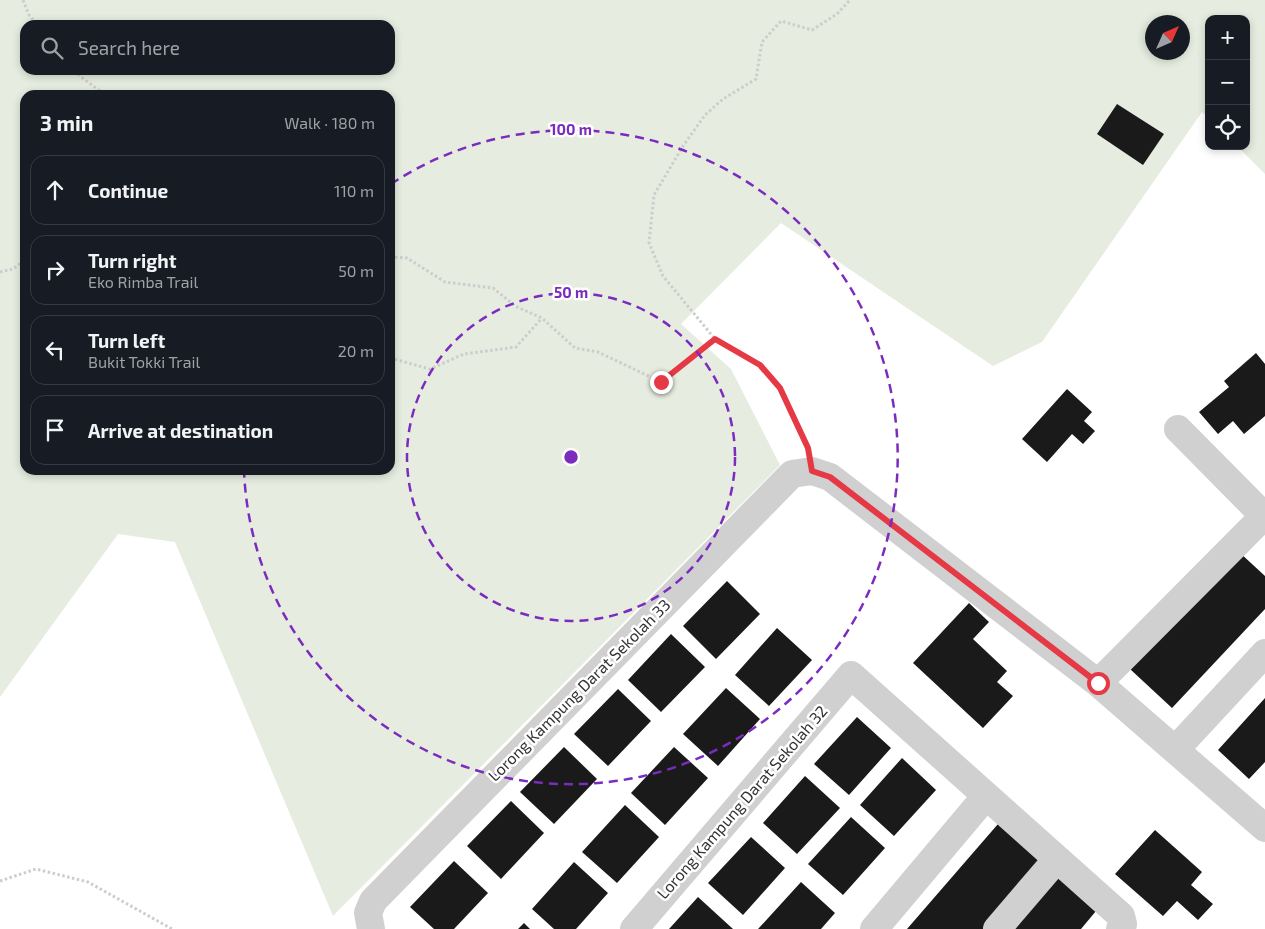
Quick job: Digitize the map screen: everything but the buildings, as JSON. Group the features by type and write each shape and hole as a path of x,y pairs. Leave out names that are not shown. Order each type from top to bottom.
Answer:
{"street":[{"path":"1098,683 1265,516 1178,429"},
{"path":"812,471 830,477 1098,683 1265,828"},
{"name":"Lorong Kampung Darat Sekolah 33","path":"371,928 368,913 373,901 792,474 812,471"},
{"path":"1175,750 1265,653"},
{"name":"Lorong Kampung Darat Sekolah 32","path":"634,929 851,675 986,796"},
{"path":"874,929 986,796 1121,916 1122,926"},
{"path":"997,929 1057,859"}],"path":[{"path":"23,0 33,20"},
{"path":"812,471 808,448 780,388 760,365 715,339 663,276 649,243 654,196 683,146 705,115 723,99 756,79 762,42 781,21 812,30 837,14 850,0"},
{"path":"79,75 98,90"},
{"path":"395,257 407,258 445,282 493,288 515,306 542,318 575,348 598,352 661,382 715,339"},
{"path":"0,272 13,269 20,264"},
{"path":"395,359 430,368 464,354 516,347 542,318"},
{"path":"0,881 36,869 88,882 172,929"}],"shaded area":[{"path":"0,0 1265,0 1265,174 1241,150 1250,150 1250,15 1205,15 1205,115 1202,112 1042,342 993,366 781,223 681,324 731,369 780,465 333,916 175,542 118,534 0,697"}],"route":[{"path":"661,382 715,339 760,365 780,388 808,448 812,471 830,477 1098,683"}]}
